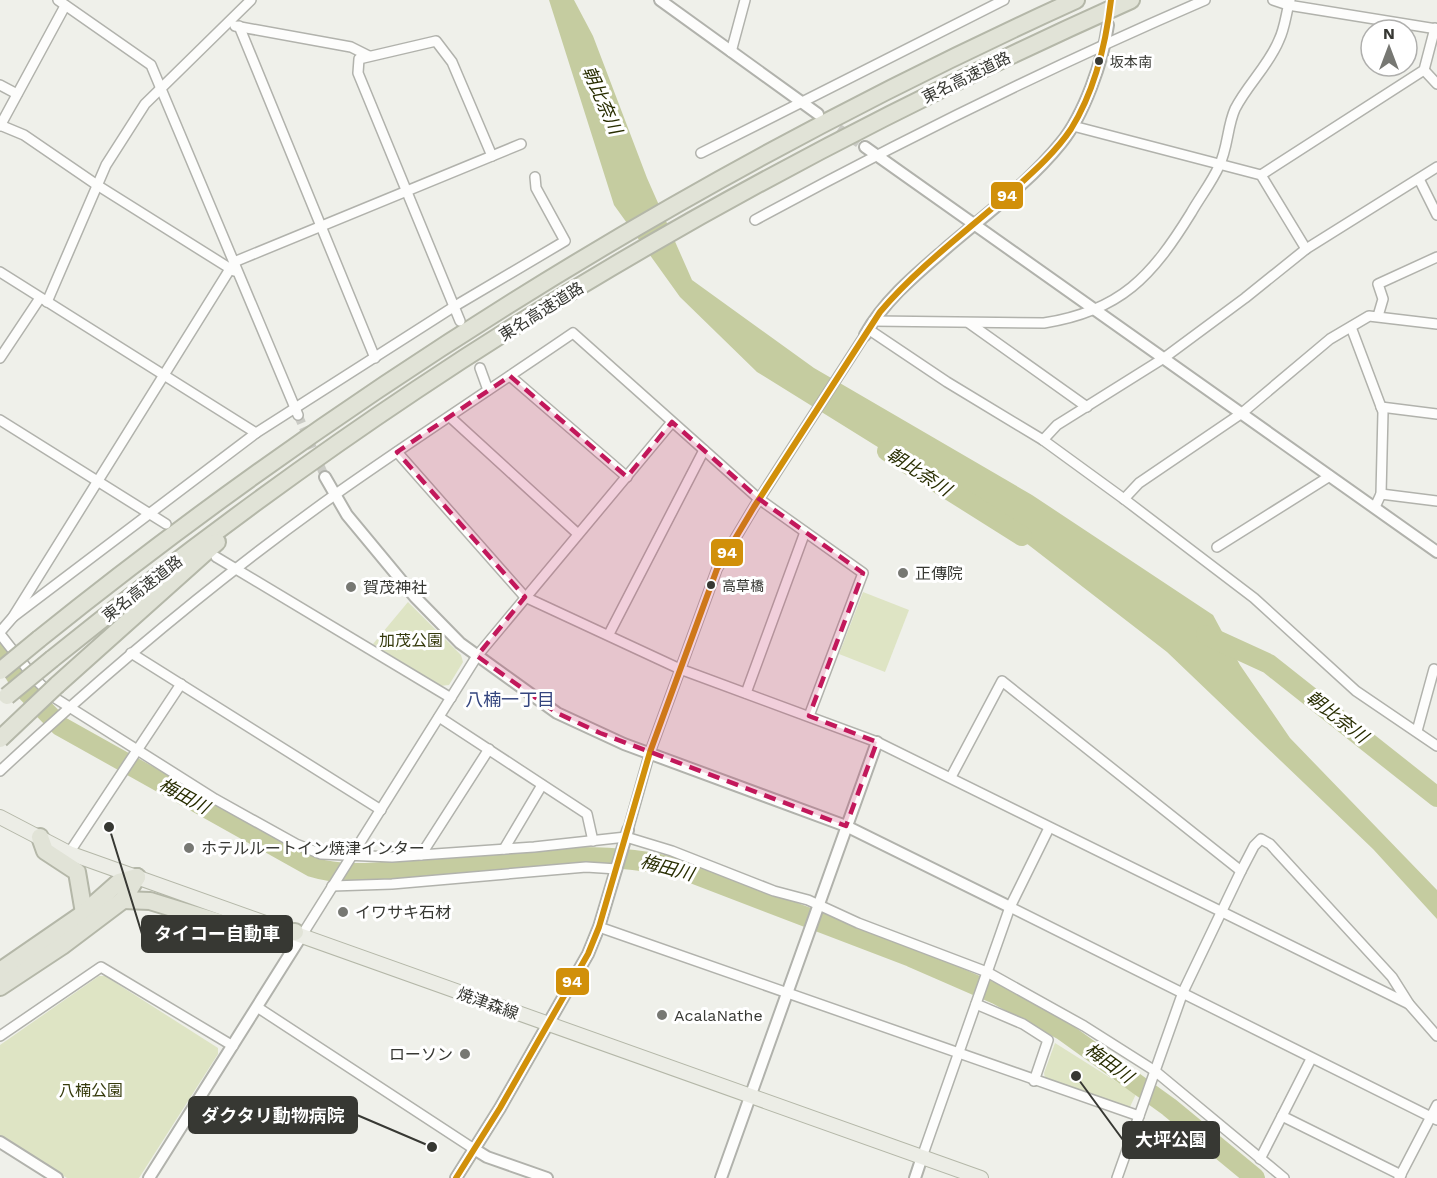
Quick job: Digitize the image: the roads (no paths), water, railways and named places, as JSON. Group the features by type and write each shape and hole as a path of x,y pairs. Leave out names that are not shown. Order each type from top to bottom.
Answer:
{"highway":[{"name":"東名高速道路","path":"0,671 260,472 422,362 591,255 706,188 934,67 1076,0"},
{"name":"東名高速道路","path":"3,699 215,531 287,479 416,390 604,272 719,206 874,122 1131,0"},
{"path":"0,739 287,479"},
{"path":"40,837 45,851 77,872 84,913"},
{"path":"0,971 84,913 118,882 137,877"},
{"path":"0,987 62,946 123,900 137,877"},
{"path":"123,900 150,901 257,934 299,934"}],"main road":[{"name":"焼津森線","path":"0,817 69,853 981,1178"}],"street":[{"path":"0,358 44,300 106,165 145,104 163,89 250,0"},
{"path":"660,0 818,114"},
{"path":"731,52 745,0"},
{"path":"701,153 1005,0"},
{"path":"755,219 875,155 1105,43 1205,0"},
{"path":"1261,175 1424,70 1436,28 1273,0"},
{"path":"869,328 969,323 1044,323 1067,320 1095,310 1129,290 1149,273 1166,253 1220,165 1231,118 1279,40 1289,2"},
{"path":"234,268 98,185 24,135 0,125 61,3 151,65 163,89 234,268 296,412"},
{"path":"227,24 351,47 369,56"},
{"path":"456,1178 588,954 599,927 650,752 717,569 759,499 869,328 905,285 1049,156 1073,126 1105,43 1108,25"},
{"path":"240,26 375,358"},
{"path":"460,321 358,73 359,59 436,41 452,62 492,156"},
{"path":"1424,70 1437,84"},
{"path":"0,85 17,94"},
{"path":"1073,126 1261,175 1306,249"},
{"path":"520,144 321,226 234,268 162,375 13,617 0,633 44,690 68,709 136,753 296,844 321,854 350,857 504,849 626,837 672,851 817,906 986,975 1084,1026 1153,1075 1284,1178"},
{"path":"865,147 1437,552"},
{"path":"1042,440 1058,425 1164,358 1306,249 1437,167"},
{"path":"13,617 256,433 296,412 455,306 565,241 536,188 535,177"},
{"path":"1419,179 1437,215"},
{"path":"1378,316 1383,299 1378,284 1437,256"},
{"path":"0,272 256,433"},
{"path":"1124,499 1139,483 1242,413 1330,339 1369,316 1437,324"},
{"path":"969,323 1087,407"},
{"path":"1351,327 1381,407 1381,494 1375,507"},
{"path":"869,328 947,382 1042,440 1124,499 1254,598 1356,691 1417,730 1437,746"},
{"path":"0,771 131,653 237,570 334,496 573,333 759,499 863,573 809,716"},
{"path":"480,368 488,390"},
{"path":"510,376 627,477"},
{"path":"1381,407 1437,414"},
{"path":"450,417 578,534"},
{"path":"0,420 166,524"},
{"path":"149,1178 257,1007 299,934 333,885 477,656 672,422"},
{"path":"609,634 704,450"},
{"path":"397,452 525,597 609,634 680,669 877,742 1409,1004"},
{"path":"1217,548 1330,476"},
{"path":"325,477 334,496 415,597 477,656 557,713 650,752 846,826 1434,1119"},
{"path":"1381,494 1437,501"},
{"path":"746,693 805,532"},
{"path":"216,556 451,698"},
{"path":"131,653 381,810"},
{"path":"1417,730 1434,669"},
{"path":"951,777 1002,681 1240,871"},
{"path":"69,853 181,684"},
{"path":"439,717 587,814 592,841"},
{"path":"721,1178 877,742"},
{"path":"421,855 489,749"},
{"path":"504,849 542,785"},
{"path":"915,1178 1010,907 1049,828"},
{"path":"1117,1178 1183,992 1240,871 1254,846 1261,839 1270,844 1392,977 1409,1004 1437,1036"},
{"path":"333,885 392,884 576,867 617,867"},
{"path":"599,927 1034,1081 1140,1113"},
{"path":"0,1036 101,967 232,1046"},
{"path":"977,1002 1023,1024 1048,1040 1034,1081"},
{"path":"257,1007 474,1149 547,1178"},
{"path":"1260,1159 1311,1059"},
{"path":"1282,1116 1400,1177 1434,1119 1437,1105"},
{"path":"0,1143 57,1178"}],"water":[{"path":"549,0 574,0 593,36 647,178 692,280 814,368 1032,495 1213,615 1240,665 1290,738 1437,890 1437,919 1373,849 1167,652 1000,523 757,372 680,297 614,205"}],"waterway":[{"name":"朝比奈川","path":"887,451 1022,536"},
{"name":"朝比奈川","path":"1206,635 1269,664 1437,797"},
{"name":"梅田川","path":"0,650 24,689 60,726 312,867 339,872 366,873 584,857 649,862 681,869 911,957 996,994 1062,1030 1169,1107 1255,1178"}],"tunnel":[{"path":"826,120 865,147"},
{"path":"298,415 325,477"}],"place":[{"name":"坂本南","path":"1099,61"},
{"name":"正傳院","path":"903,573"},
{"name":"高草橋","path":"711,585"},
{"name":"賀茂神社","path":"351,587"},
{"name":"タイコー自動車","path":"109,827"},
{"name":"ホテルルートイン焼津インター","path":"189,848"},
{"name":"イワサキ石材","path":"343,912"},
{"name":"AcalaNathe","path":"662,1015"},
{"name":"ローソン","path":"465,1054"},
{"name":"大坪公園","path":"1076,1076"},
{"name":"ダクタリ動物病院","path":"432,1147"}],"district":[{"name":"八楠一丁目","path":"510,700"}],"park label":[{"name":"加茂公園","path":"411,640"},
{"name":"八楠公園","path":"91,1090"}]}
